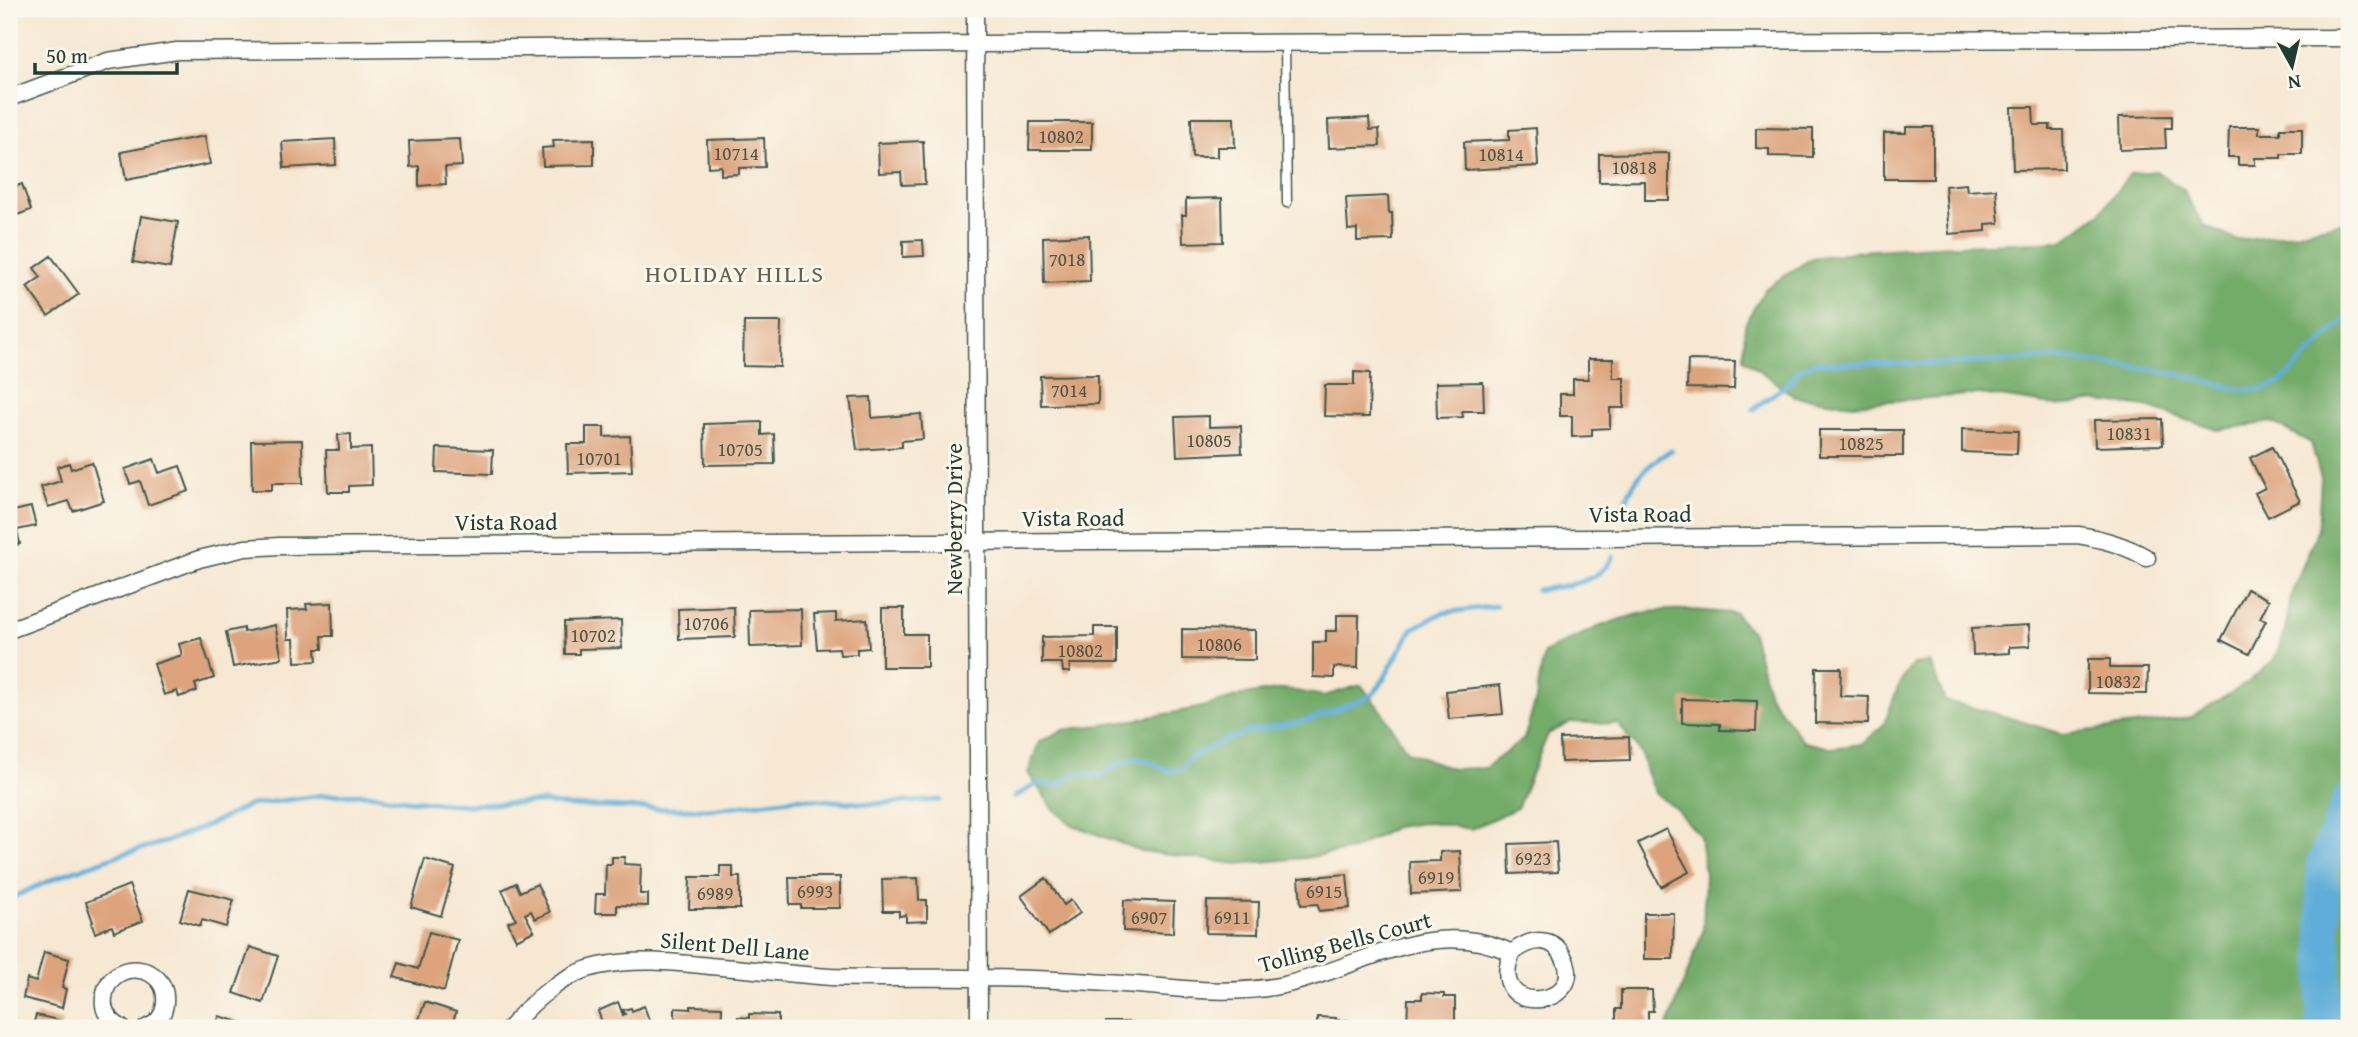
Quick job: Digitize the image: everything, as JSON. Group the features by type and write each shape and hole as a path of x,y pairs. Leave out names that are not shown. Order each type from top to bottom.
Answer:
{"street":[{"name":"Newberry Drive","path":"975,9 979,1028"},
{"path":"9,98 108,61 177,51 975,44 2349,38"},
{"name":"Vista Road","path":"9,630 199,558 245,548 279,546 2078,535 2127,546 2147,558"},
{"name":"Tolling Bells Court","path":"978,978 1107,981 1224,992 1286,985 1418,942 1469,939 1492,944 1512,953"},
{"name":"Silent Dell Lane","path":"510,1028 522,1013 571,977 596,966 624,962 654,960 868,979 978,978"},
{"path":"122,1028 114,1024 103,1004 105,989 110,980 129,969 141,970 154,976 162,985 164,1009 159,1020 146,1028"}],"lane":[{"path":"1284,43 1287,203"}],"green space":[{"path":"2156,171 2183,190 2203,225 2236,240 2295,233 2349,221 2349,1028 1667,1028 1703,931 1705,874 1700,836 1676,809 1655,793 1641,753 1618,724 1571,722 1548,734 1517,808 1471,829 1430,822 1395,827 1353,850 1237,864 1141,851 1073,825 1055,811 1028,773 1039,742 1063,730 1198,708 1244,695 1284,689 1324,696 1361,685 1407,751 1452,769 1485,768 1524,739 1536,699 1544,653 1620,619 1669,610 1735,613 1752,633 1769,695 1804,742 1831,748 1863,744 1884,724 1900,682 1913,664 1930,662 1945,701 2063,734 2190,718 2247,683 2274,660 2285,632 2292,592 2318,529 2321,478 2311,443 2272,422 2218,430 2147,407 2097,401 2059,406 1980,394 1853,404 1795,397 1744,359 1745,324 1765,289 1812,258 1860,251 2063,241 2100,213 2130,174"}],"building":[{"path":"2011,107 2033,107 2034,125 2050,125 2050,130 2063,130 2064,169 2013,170"},
{"path":"2172,116 2172,128 2165,128 2166,148 2120,150 2119,117"},
{"path":"1191,118 1234,118 1235,147 1217,147 1217,157 1192,157"},
{"path":"1369,118 1370,130 1379,129 1380,146 1329,148 1328,120"},
{"path":"1030,122 1092,122 1092,150 1029,150"},
{"path":"1906,127 1933,127 1933,179 1884,179 1884,133 1906,133"},
{"path":"2229,127 2259,127 2259,134 2280,134 2280,128 2302,128 2302,154 2281,154 2281,158 2255,158 2255,165 2238,165 2238,157 2228,157"},
{"path":"1536,128 1538,166 1465,170 1464,142 1509,140 1509,130"},
{"path":"1756,128 1813,129 1813,157 1769,156 1769,149 1756,148"},
{"path":"205,136 210,164 126,180 121,152"},
{"path":"764,138 765,167 739,168 739,174 721,175 721,166 708,167 707,140"},
{"path":"335,139 336,165 284,168 282,142"},
{"path":"460,139 462,166 445,167 446,184 419,186 419,166 410,167 409,141"},
{"path":"594,139 594,165 543,166 542,148 554,147 553,140"},
{"path":"923,141 925,184 902,185 901,172 879,173 878,143"},
{"path":"1669,153 1669,200 1645,200 1645,181 1599,182 1599,154"},
{"path":"22,184 31,210 9,218 9,189"},
{"path":"1966,184 1967,191 1996,189 1999,223 1986,224 1986,231 1949,234 1945,186"},
{"path":"1388,196 1393,240 1357,241 1357,229 1348,230 1346,198"},
{"path":"1222,198 1223,242 1183,243 1182,215 1186,215 1186,199"},
{"path":"141,216 178,222 170,268 133,262"},
{"path":"1089,235 1090,281 1044,283 1043,237"},
{"path":"923,240 924,256 903,257 903,241"},
{"path":"51,256 79,294 48,316 27,287 41,277 34,268"},
{"path":"744,322 781,322 780,367 743,366"},
{"path":"1588,359 1613,359 1613,378 1624,378 1624,408 1610,408 1610,428 1592,429 1592,436 1572,437 1572,416 1560,416 1560,394 1573,394 1573,379 1588,379"},
{"path":"1688,360 1735,361 1734,389 1687,388"},
{"path":"1354,372 1370,373 1369,417 1324,416 1325,385 1354,385"},
{"path":"1098,375 1098,404 1041,405 1040,376"},
{"path":"1483,382 1484,411 1462,411 1463,417 1437,418 1436,383"},
{"path":"871,397 872,418 921,414 923,439 902,441 902,447 857,450 850,398"},
{"path":"1209,416 1209,427 1241,426 1242,453 1177,456 1175,417"},
{"path":"2162,419 2163,445 2095,447 2094,420"},
{"path":"762,422 762,435 774,434 775,464 705,465 704,424"},
{"path":"586,427 604,427 604,437 630,436 632,471 568,473 567,444 586,444"},
{"path":"1962,429 2018,431 2017,454 1962,452"},
{"path":"1819,430 1903,430 1903,456 1819,456"},
{"path":"351,434 351,449 371,448 372,485 349,486 349,492 328,492 326,450 339,450 338,435"},
{"path":"302,440 303,483 272,483 272,490 252,490 251,441"},
{"path":"2272,447 2300,501 2268,517 2255,493 2265,488 2250,458"},
{"path":"437,448 493,450 492,474 436,472"},
{"path":"154,459 159,473 180,466 189,491 148,505 140,481 130,484 125,469"},
{"path":"92,462 104,501 73,511 69,501 48,507 41,487 61,481 57,467 69,463 71,469"},
{"path":"31,507 36,526 17,530 20,544 9,547 9,512"},
{"path":"2247,589 2269,600 2260,618 2266,620 2249,654 2221,640"},
{"path":"332,603 333,636 322,636 323,649 316,649 317,661 295,662 294,639 288,639 287,610 307,609 306,604"},
{"path":"734,607 735,637 679,639 678,609"},
{"path":"882,608 904,608 904,634 927,634 927,667 882,667"},
{"path":"801,609 802,645 750,647 749,610"},
{"path":"836,613 836,621 867,619 869,648 857,649 857,654 840,655 839,648 817,649 814,614"},
{"path":"1337,615 1359,615 1358,668 1334,667 1334,678 1313,677 1313,642 1326,642 1326,631 1337,631"},
{"path":"621,620 622,648 579,649 579,654 565,654 564,622"},
{"path":"275,625 282,658 233,667 226,632 244,628 244,632"},
{"path":"2029,625 2030,646 2009,647 2009,653 1973,655 1972,628"},
{"path":"1094,627 1117,627 1117,664 1070,664 1070,672 1063,672 1062,663 1042,663 1042,637 1094,636"},
{"path":"1182,629 1255,630 1255,660 1182,659"},
{"path":"201,638 214,678 195,684 197,691 179,697 177,691 164,695 154,664 182,655 179,644"},
{"path":"2088,659 2110,659 2110,668 2148,668 2147,694 2088,693"},
{"path":"1816,668 1841,668 1840,696 1869,697 1868,724 1815,723"},
{"path":"1500,685 1503,714 1449,719 1446,691"},
{"path":"1682,699 1757,701 1756,731 1720,730 1720,724 1682,723"},
{"path":"1629,737 1630,760 1561,762 1560,739"},
{"path":"1666,829 1689,872 1661,887 1638,843"},
{"path":"1556,842 1558,872 1510,874 1509,844"},
{"path":"1460,851 1462,892 1411,894 1410,862 1440,861 1440,852"},
{"path":"612,857 625,857 624,864 641,865 640,894 648,894 648,906 617,905 617,913 595,913 596,894 605,894 606,864 612,864"},
{"path":"425,859 455,868 441,916 411,907"},
{"path":"720,866 733,866 733,877 740,877 740,909 689,909 690,877 720,877"},
{"path":"1347,874 1350,908 1319,911 1318,904 1301,905 1299,878"},
{"path":"789,877 840,877 840,908 801,908 801,905 790,905"},
{"path":"918,878 919,900 927,900 927,921 906,922 906,915 899,916 899,911 883,911 882,879"},
{"path":"1046,878 1064,905 1071,900 1080,913 1049,935 1021,896"},
{"path":"516,883 520,892 537,884 550,912 535,919 531,911 525,914 534,931 516,940 508,922 516,919 502,890"},
{"path":"129,885 143,921 114,932 112,926 95,933 86,902"},
{"path":"189,889 234,900 226,927 202,920 200,926 180,920"},
{"path":"1124,900 1174,902 1173,933 1123,931"},
{"path":"1207,901 1259,902 1258,934 1206,933"},
{"path":"1644,913 1674,913 1673,959 1644,959"},
{"path":"429,932 458,940 444,991 394,977 399,963 418,969"},
{"path":"250,947 278,956 263,1003 234,993"},
{"path":"44,952 69,959 62,988 66,989 62,1008 23,998 27,979 36,982"},
{"path":"1621,990 1652,990 1653,1011 1648,1011 1648,1028 1616,1028 1616,1009 1621,1009"},
{"path":"1422,993 1455,997 1455,1026 1425,1025 1425,1028 1407,1028 1408,999 1422,999"},
{"path":"425,1002 456,1012 451,1028 416,1028"},
{"path":"618,1002 623,1015 623,1010 631,1008 632,1011 644,1006 652,1028 604,1028 598,1011"},
{"path":"691,1006 722,1007 721,1028 675,1028 675,1008 691,1009"},
{"path":"749,1014 778,1015 778,1028 737,1028 738,1017 749,1018"},
{"path":"36,1015 62,1021 60,1028 32,1028"},
{"path":"219,1016 243,1023 241,1028 216,1028"},
{"path":"1317,1017 1348,1020 1348,1028 1301,1028 1301,1025 1317,1025"},
{"path":"1106,1022 1131,1022 1131,1028 1099,1028 1099,1025 1106,1025"},
{"path":"1175,1025 1194,1025 1195,1028 1175,1028"}],"waterway":[{"path":"1753,409 1790,382 1799,370 1814,363 1942,364 2061,358 2148,369 2189,376 2237,389 2259,390 2280,383 2349,315"},
{"path":"1623,510 1630,490 1640,475 1671,450"},
{"path":"1537,590 1570,585 1590,578 1613,557"},
{"path":"1014,797 1039,783 1056,787 1071,776 1083,773 1101,776 1117,764 1137,758 1169,771 1181,769 1193,756 1247,732 1306,721 1359,701 1372,695 1379,687 1412,629 1442,613 1496,606"},
{"path":"9,899 62,875 165,842 250,805 324,795 368,794 468,805 543,802 566,806 670,809 714,809 798,798 872,804 940,800"},
{"path":"2322,1028 2325,967 2322,867 2349,800"}],"district":[{"name":"HOLIDAY HILLS","path":"735,274"}]}
